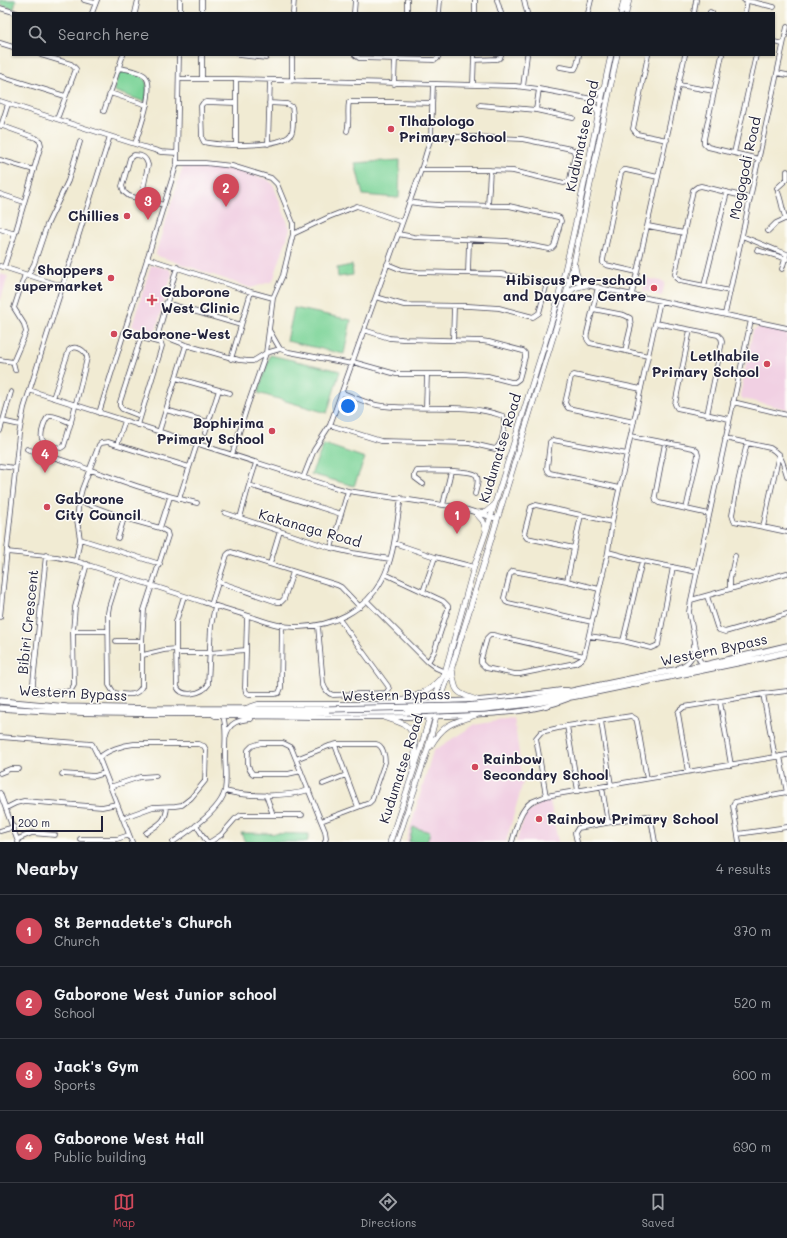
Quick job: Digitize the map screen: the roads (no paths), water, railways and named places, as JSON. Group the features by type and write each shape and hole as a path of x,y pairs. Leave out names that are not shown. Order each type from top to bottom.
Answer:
{"highway":[{"name":"Western Bypass","path":"576,694 669,671 705,665 787,646"},
{"name":"Western Bypass","path":"0,708 101,713 212,714 407,712 484,709 576,694 754,660 787,652"},
{"name":"Western Bypass","path":"0,702 67,707 153,709 329,709 467,706 529,702"}],"main road":[{"path":"621,12 624,0"},
{"path":"626,12 629,0"},
{"name":"Kudumatse Road","path":"397,842 426,755 436,716 437,701 474,568 486,535 554,314 611,56"},
{"name":"Kudumatse Road","path":"390,842 430,716 452,667 565,298 574,262 617,56"},
{"path":"599,114 590,98 604,88"},
{"path":"574,262 576,275 580,282 586,285"},
{"path":"565,298 574,288 586,285"},
{"path":"476,513 486,512 495,503"},
{"path":"476,513 485,525 486,535"},
{"path":"452,667 456,690 462,695 477,700"},
{"path":"395,703 427,692 434,687 444,674"},
{"path":"426,755 437,736 444,728 453,722 476,715"},
{"path":"386,718 405,725 411,730 415,743 412,775"}],"street":[{"path":"84,0 96,2 92,12"},
{"path":"135,12 138,0"},
{"path":"180,0 180,12"},
{"path":"202,0 202,12"},
{"path":"294,0 294,12"},
{"path":"354,12 355,0"},
{"path":"407,12 408,0"},
{"path":"439,12 440,0"},
{"path":"475,0 475,12"},
{"path":"496,0 501,12"},
{"path":"524,0 527,12"},
{"path":"588,12 591,0"},
{"path":"694,12 696,0"},
{"path":"745,12 746,0 774,7"},
{"path":"0,8 14,12"},
{"name":"Mogogodi Road","path":"725,314 787,27"},
{"path":"775,42 783,44"},
{"path":"0,43 12,47"},
{"path":"45,56 71,64 76,69 57,119"},
{"path":"59,60 60,56"},
{"path":"104,111 123,56"},
{"path":"99,412 177,163 179,56"},
{"path":"202,56 202,79"},
{"path":"248,56 266,58"},
{"path":"292,56 292,81"},
{"path":"356,56 359,58 434,60 438,57"},
{"path":"473,85 474,57 497,59 501,56"},
{"path":"523,87 527,56"},
{"path":"560,67 575,68 579,56"},
{"path":"648,56 633,129 637,134 667,140"},
{"path":"632,294 685,56"},
{"path":"722,56 704,143 708,147 758,159"},
{"path":"734,153 756,56"},
{"path":"394,84 395,59"},
{"path":"118,68 142,74 147,79 147,105 135,144"},
{"path":"777,73 787,75"},
{"path":"0,76 65,96"},
{"path":"179,79 236,79 523,87 608,102"},
{"path":"236,79 236,144"},
{"path":"268,144 270,81"},
{"path":"303,478 314,450 330,425 421,170 431,137 433,84"},
{"path":"679,85 714,90"},
{"path":"536,110 540,89"},
{"path":"110,93 147,105"},
{"path":"0,101 161,152 177,153"},
{"path":"236,103 203,103 201,106 202,138 204,142 268,144 287,137 292,130 292,106 288,104 270,102"},
{"path":"347,130 349,102 432,103"},
{"path":"8,104 0,126 36,138 40,141 41,145 15,234 2,267 62,286"},
{"path":"480,105 536,110 573,118"},
{"path":"0,617 20,425 29,390 110,136"},
{"path":"421,170 513,171 564,183 570,179 575,154 573,150 522,139 431,137"},
{"path":"15,370 13,362 26,332 26,328 14,308 27,274 34,264 47,225 68,181 80,142"},
{"path":"141,199 148,165 145,158 134,155 130,158 122,186 123,190 126,194 141,199 164,205"},
{"path":"0,160 34,170"},
{"path":"177,163 226,165 271,178 277,184 293,223 293,234 282,274 273,298 266,353 232,455"},
{"path":"488,206 490,170"},
{"path":"637,272 603,263 621,173 626,170 658,176"},
{"path":"768,231 776,223 787,218 782,208 778,190 787,179 787,171"},
{"path":"730,291 680,281 676,278 675,274 693,190 701,186 750,198"},
{"path":"704,286 727,192"},
{"path":"0,194 24,202"},
{"path":"398,234 414,237 468,240 507,240 549,249 554,246 561,221 558,217 509,206 440,205 409,202"},
{"path":"293,234 339,212 357,206 402,222"},
{"path":"648,226 684,233"},
{"path":"0,229 15,234"},
{"path":"742,236 787,254 782,270"},
{"path":"468,240 468,273"},
{"path":"757,250 786,259"},
{"path":"147,258 273,298"},
{"path":"376,297 404,305 499,308 533,317 539,313 546,287 542,282 501,274 418,272 402,270 387,264"},
{"path":"156,341 177,267"},
{"path":"563,278 586,285 787,328"},
{"path":"598,287 587,333 587,339 590,343 648,356"},
{"path":"231,359 252,292"},
{"path":"583,657 490,635 487,638 481,659 486,668 520,674 575,663 583,657 608,552 612,522 626,454 660,301"},
{"path":"166,303 241,325"},
{"path":"453,340 454,306"},
{"path":"593,309 624,315 630,318 631,326 625,351"},
{"path":"705,665 700,661 693,636 689,612 690,600 751,320"},
{"path":"656,322 718,336 721,338 722,342 707,415"},
{"path":"269,330 280,349"},
{"path":"158,334 231,359 249,361 266,353 280,349 289,352 353,363 396,374 476,375 488,376 511,382 515,382 519,379 525,357 525,353 523,351 489,342 389,338 364,330"},
{"path":"690,330 675,404 677,408 729,419"},
{"path":"138,424 162,346 161,343 156,341 142,338 140,340 120,402 122,409 140,416"},
{"path":"159,432 186,344"},
{"path":"53,398 69,350 74,347 85,352 87,354 87,358 76,406 71,423 64,446 61,448 45,443 42,439 41,436 48,416 71,423"},
{"path":"0,360 13,362"},
{"path":"426,408 427,374"},
{"path":"634,422 568,408 565,403 571,377 574,375 641,389"},
{"path":"176,378 230,393"},
{"path":"29,390 348,491 443,504 497,519"},
{"path":"205,432 218,390"},
{"path":"0,430 11,392"},
{"path":"330,425 381,441 468,443 497,448 503,434 503,416 482,410 383,406 342,393"},
{"path":"733,402 787,415"},
{"path":"166,410 208,422"},
{"path":"117,444 125,421"},
{"path":"2,422 20,425"},
{"path":"631,436 694,448 697,451 698,455 686,509"},
{"path":"725,438 770,448 779,454 787,476"},
{"path":"619,488 550,473 546,468 551,440 626,454"},
{"path":"76,561 80,539 77,520 79,501 98,445 108,442 117,444 189,467"},
{"path":"665,442 655,499 659,503 709,514"},
{"path":"747,443 732,517 734,521 787,532"},
{"path":"179,499 197,444"},
{"path":"27,449 76,464 170,497 197,503"},
{"path":"763,527 779,454"},
{"path":"240,518 256,462"},
{"path":"0,466 15,468"},
{"path":"423,484 415,478 417,471 464,471 475,474 477,477 478,481 475,494"},
{"path":"443,504 451,471"},
{"path":"249,485 341,514"},
{"path":"331,548 348,491"},
{"path":"160,528 170,497"},
{"path":"7,552 76,561 282,626 318,626 339,619 360,607 376,589 385,574 390,559 401,498"},
{"path":"79,501 124,518 160,528 167,532 168,536 160,564 144,610 142,686 140,690 133,695 114,693 109,685 109,607 120,576"},
{"path":"574,548 527,538 524,534 531,507 536,505 612,522"},
{"name":"Kakanaga Road","path":"225,513 331,548 390,559"},
{"path":"567,581 581,515"},
{"path":"118,538 124,518"},
{"path":"270,564 280,531"},
{"path":"80,539 160,564"},
{"path":"394,543 474,568"},
{"path":"608,552 673,568 697,572"},
{"path":"184,596 177,619 177,687 182,693 188,694 202,691 208,685 213,605 228,553 234,553 337,585 341,587 360,607"},
{"name":"Bibiri Crescent","path":"46,556 33,683 37,692 66,692 71,690 74,686 73,631"},
{"path":"730,589 730,579 735,556"},
{"path":"424,592 435,557"},
{"path":"623,641 642,561"},
{"path":"87,564 75,607 73,631 108,631"},
{"path":"589,636 623,641 651,648 658,645 673,568"},
{"path":"592,622 506,602 504,598 510,574 511,572 516,571 599,589"},
{"path":"219,582 277,602 281,602 284,599 293,572"},
{"path":"690,600 787,573"},
{"path":"385,574 443,600 448,606 434,652 428,662"},
{"path":"707,596 717,627 725,632 787,614"},
{"path":"367,600 428,662 444,674"},
{"path":"247,616 245,688 246,692 249,694 275,694 278,693 281,688 282,626"},
{"path":"318,626 321,668 323,683 326,690 333,695 384,694 389,689 388,686 339,619"},
{"path":"669,671 682,666 689,661 694,650 693,636"},
{"path":"116,641 142,641"},
{"path":"143,655 164,650 209,653 246,650"},
{"path":"244,708 258,704 395,703 477,700 561,690 576,694"},
{"path":"688,772 678,713 679,711 684,707 787,691"},
{"path":"212,714 215,716 386,718 476,715 529,710 558,703 576,694"},
{"path":"739,842 733,806 735,802 787,793 763,694"},
{"path":"459,700 453,703 452,708 453,711 461,715"},
{"path":"414,717 419,714 421,710 420,706 416,702"},
{"path":"720,702 731,764"},
{"path":"173,842 212,811 220,801 225,791 225,722 223,716"},
{"path":"546,796 536,738 541,732 567,726 631,716 636,719 647,779"},
{"path":"225,740 227,732 234,723 240,720 262,717"},
{"path":"601,721 611,785"},
{"path":"567,726 578,791"},
{"path":"0,736 92,744 132,842"},
{"path":"301,771 288,774 252,774 248,767 248,750 252,746 261,743 286,744 291,747 309,790 326,835 324,842"},
{"path":"99,758 106,753 126,745 134,744 202,744 206,750 205,781 191,798 182,805 153,807 122,818"},
{"path":"296,759 335,744 376,744 381,747 385,762 372,800 369,803 320,821"},
{"path":"335,744 358,807"},
{"path":"512,842 524,809 532,802 546,796 787,755"},
{"path":"0,773 10,769 19,769"},
{"path":"62,774 95,776 105,773"},
{"path":"323,784 346,775"},
{"path":"110,787 140,777 156,776"},
{"path":"602,787 608,823"},
{"path":"225,791 243,794 266,795 295,794 309,790"},
{"path":"0,795 14,827 18,841 32,833 56,835"},
{"path":"266,795 273,815"},
{"path":"6,808 24,801 102,807 117,804"},
{"path":"146,833 165,819 167,807"},
{"path":"196,825 209,842 221,835 238,816 302,815"},
{"path":"577,842 575,833 578,828 648,816 652,819 656,842"},
{"path":"738,834 787,826"},
{"path":"0,831 14,827"},
{"path":"80,839 118,839 129,835"}],"place":[{"name":"Tlhabologo Primary School","path":"391,129"},
{"name":"Gaborone West Junior school","path":"226,207"},
{"name":"Chillies","path":"127,216"},
{"name":"Jack's Gym","path":"148,220"},
{"name":"Shoppers supermarket","path":"111,278"},
{"name":"Hibiscus Pre-school and Daycare Centre","path":"654,288"},
{"name":"Gaborone West Clinic","path":"152,300"},
{"name":"Gaborone-West","path":"114,334"},
{"name":"Letlhabile Primary School","path":"767,364"},
{"name":"Bophirima Primary School","path":"272,431"},
{"name":"Gaborone West Hall","path":"45,473"},
{"name":"Gaborone City Council","path":"47,507"},
{"name":"St Bernadette's Church","path":"457,534"},
{"name":"Rainbow Secondary School","path":"475,767"},
{"name":"Rainbow Primary School","path":"539,819"}]}
